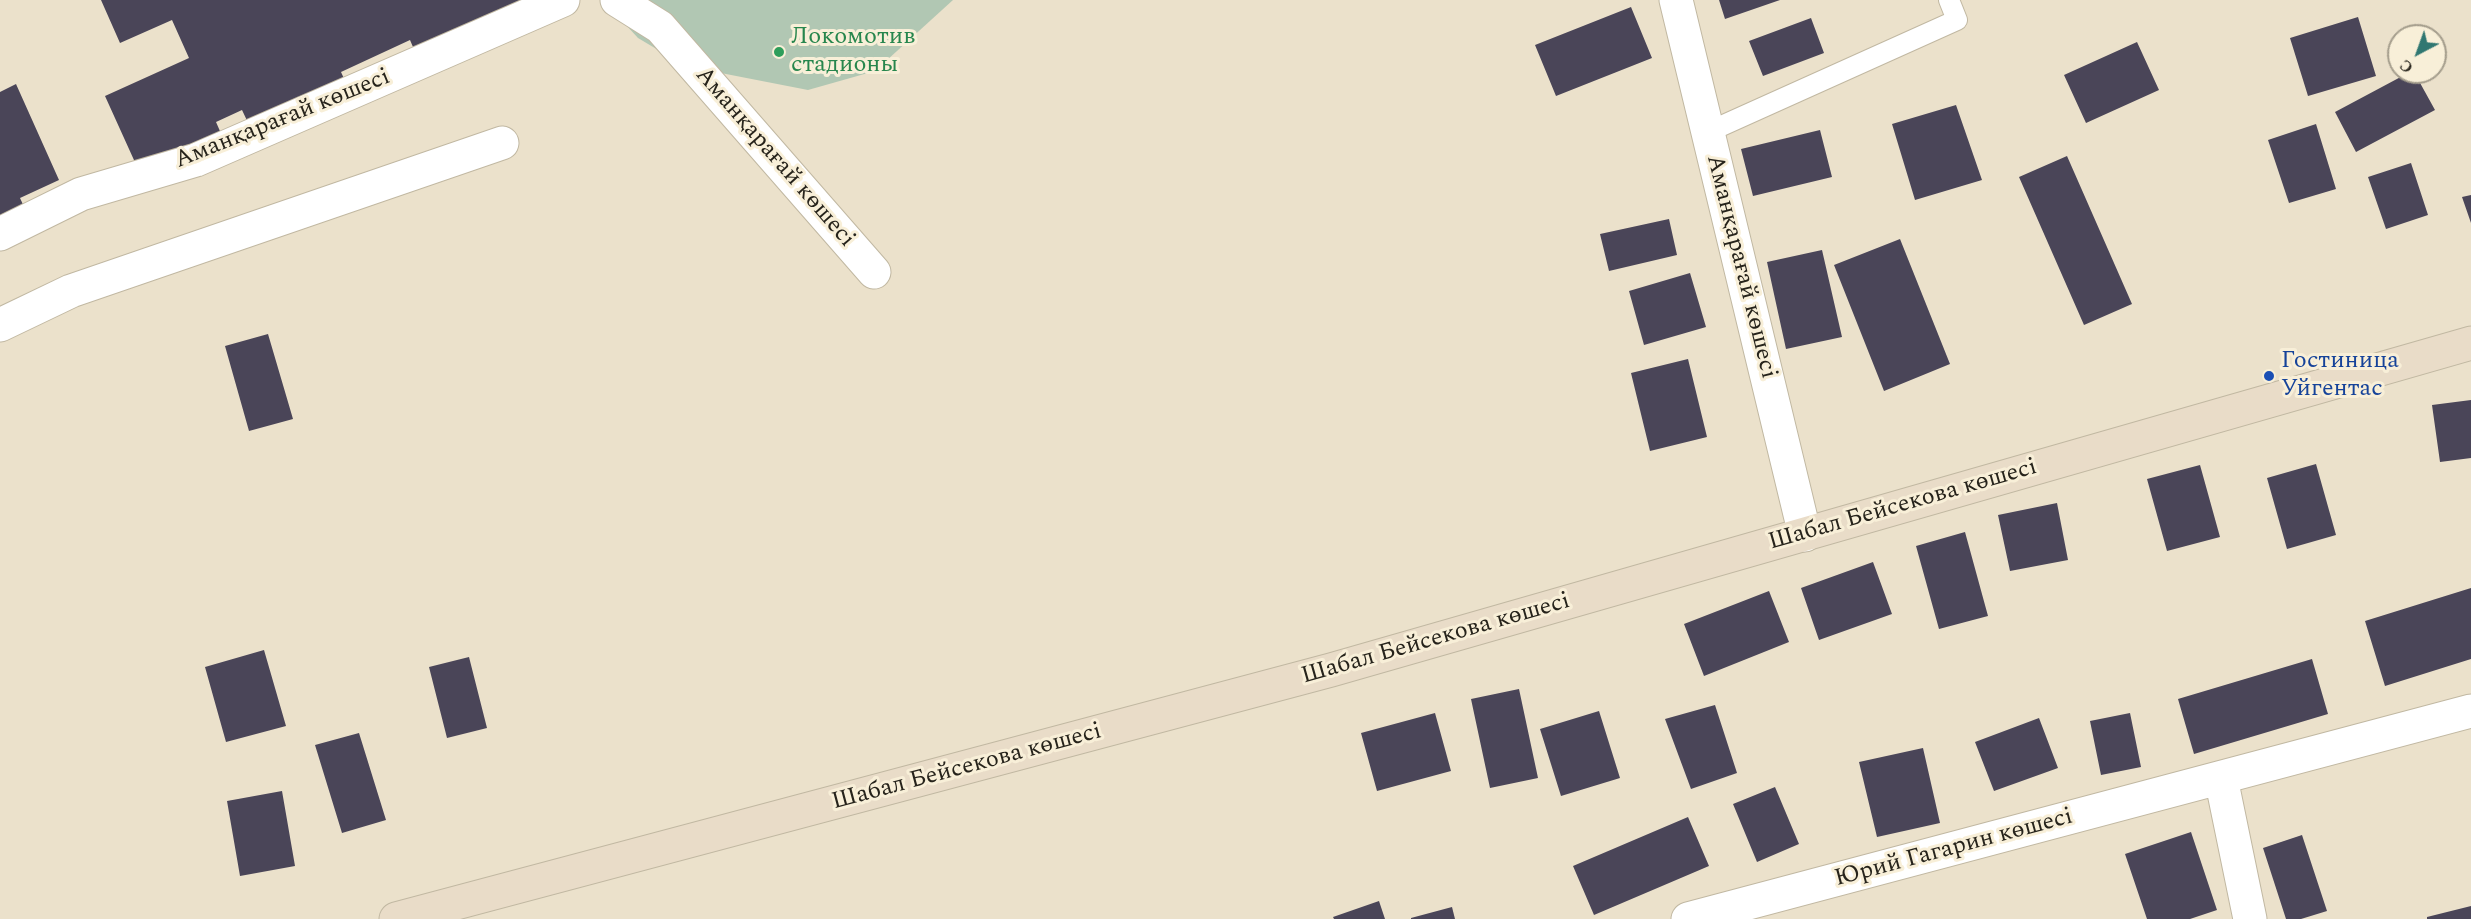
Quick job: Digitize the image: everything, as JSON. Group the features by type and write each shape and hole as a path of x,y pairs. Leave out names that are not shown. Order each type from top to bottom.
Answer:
{"main road":[{"name":"Шабал Бейсекова көшесі","path":"396,919 1331,670 2471,343"}],"street":[{"name":"Аманқарағай көшесі","path":"0,234 81,195 196,160 563,0"},
{"name":"Аманқарағай көшесі","path":"617,0 660,27 874,272"},
{"name":"Аманқарағай көшесі","path":"1676,0 1805,535"},
{"path":"0,325 71,291 502,143"},
{"name":"Юрий Гагарин көшесі","path":"1688,919 2471,711"},
{"path":"2221,778 2250,919"}],"lane":[{"path":"1708,132 1957,20 1949,0"}],"green space":[{"name":"Локомотив стадионы","path":"603,0 953,0 875,71 808,90 685,66 638,38"}],"building":[{"path":"101,0 536,0 416,54 410,40 341,72 356,105 260,148 242,110 216,122 230,154 148,191 105,96 189,58 172,20 120,43"},
{"path":"1719,0 1780,0 1725,19"},
{"path":"1631,7 1652,58 1556,96 1535,45"},
{"path":"2358,17 2376,76 2308,96 2290,38"},
{"path":"1811,18 1824,53 1763,76 1749,41"},
{"path":"2137,42 2159,90 2086,123 2064,75"},
{"path":"16,84 59,180 20,198 31,222 0,236 0,92"},
{"path":"2388,84 2421,84 2435,110 2356,152 2335,112"},
{"path":"1956,105 1982,180 1915,200 1892,124"},
{"path":"2316,124 2336,189 2289,203 2268,140"},
{"path":"1820,130 1832,177 1753,196 1741,149"},
{"path":"2067,156 2132,304 2084,325 2019,177"},
{"path":"2411,163 2428,215 2386,229 2368,177"},
{"path":"2471,195 2471,223 2462,197"},
{"path":"1669,219 1677,255 1609,271 1600,234"},
{"path":"1900,239 1950,364 1884,391 1834,265"},
{"path":"1822,250 1842,337 1786,349 1767,262"},
{"path":"1690,273 1706,327 1644,345 1629,291"},
{"path":"268,334 293,419 249,431 225,346"},
{"path":"1688,359 1707,437 1650,451 1631,373"},
{"path":"2471,400 2471,458 2440,462 2432,405"},
{"path":"2316,464 2336,535 2287,549 2267,478"},
{"path":"2200,465 2220,537 2167,551 2147,479"},
{"path":"2057,503 2068,560 2010,571 1998,515"},
{"path":"1965,532 1988,616 1939,629 1916,546"},
{"path":"1873,562 1892,614 1819,640 1801,588"},
{"path":"2471,588 2471,659 2385,686 2365,621"},
{"path":"1769,591 1789,642 1704,676 1684,624"},
{"path":"264,650 286,726 226,742 205,667"},
{"path":"469,657 487,728 447,738 429,667"},
{"path":"2312,659 2328,714 2194,754 2178,699"},
{"path":"1519,689 1538,778 1490,788 1471,699"},
{"path":"1715,705 1737,773 1691,789 1665,719"},
{"path":"1599,711 1620,778 1561,796 1540,729"},
{"path":"1435,713 1451,771 1377,791 1361,733"},
{"path":"2130,713 2141,767 2101,775 2090,721"},
{"path":"2039,718 2058,768 1994,791 1975,742"},
{"path":"359,733 386,820 342,833 315,745"},
{"path":"1923,748 1940,823 1877,837 1859,762"},
{"path":"1775,787 1799,844 1757,862 1733,804"},
{"path":"282,791 295,866 240,876 227,801"},
{"path":"1688,817 1709,866 1594,915 1573,866"},
{"path":"2191,832 2217,910 2190,919 2147,919 2125,854"},
{"path":"2302,835 2327,911 2301,919 2286,919 2263,848"},
{"path":"1379,901 1385,919 1334,919 1333,917"},
{"path":"2471,906 2471,919 2427,919 2427,917"},
{"path":"1452,907 1455,919 1411,919 1411,918"}],"place":[{"name":"Локомотив стадионы","path":"779,52"},
{"name":"Гостиница Уйгентас","path":"2269,376"}]}
